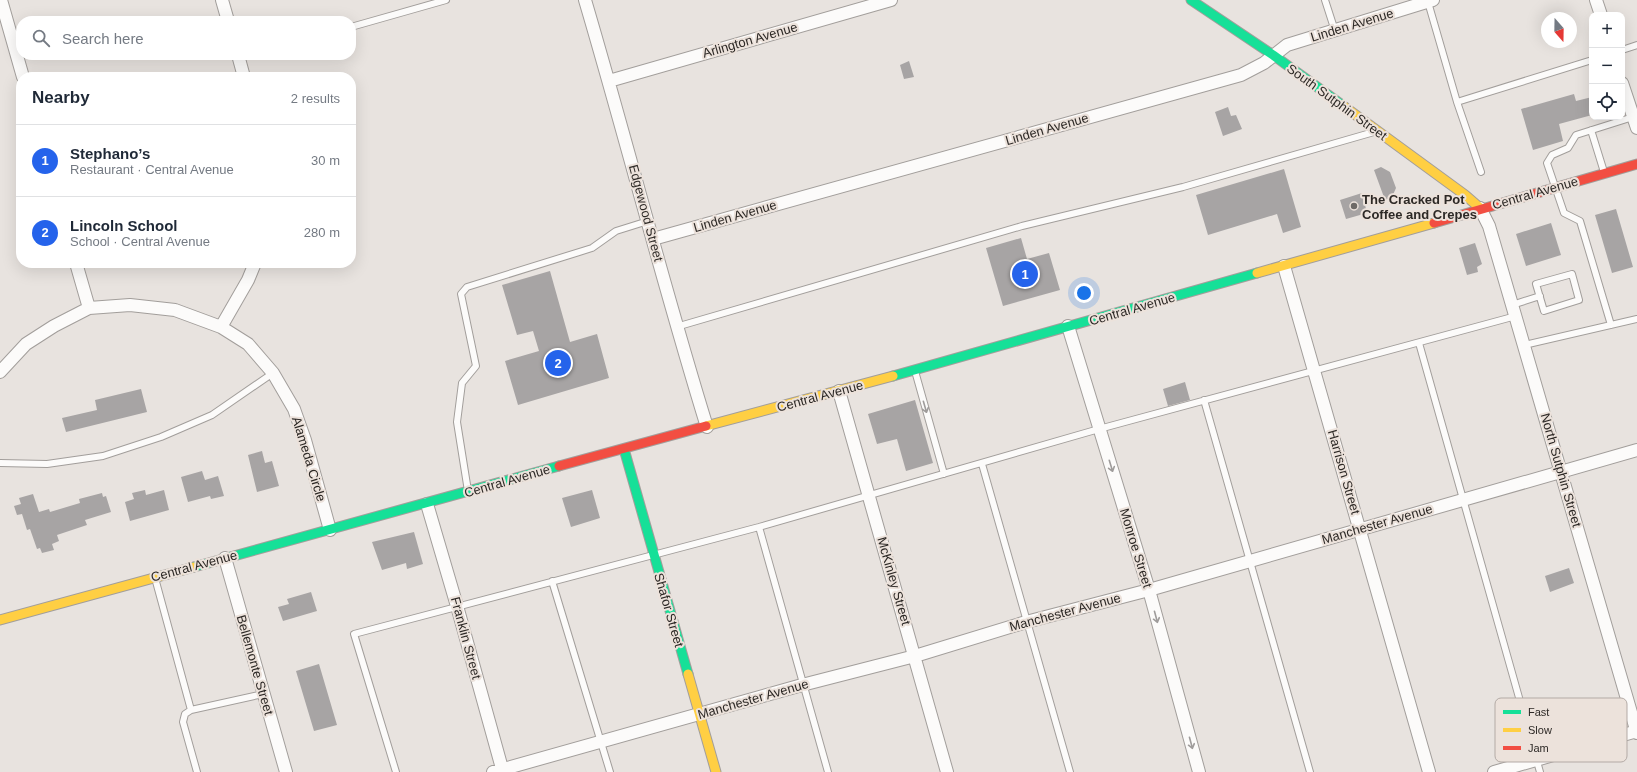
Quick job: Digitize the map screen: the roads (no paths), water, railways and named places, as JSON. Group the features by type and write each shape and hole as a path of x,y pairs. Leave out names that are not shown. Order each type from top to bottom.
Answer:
{"street":[{"path":"1,0 16,52"},
{"path":"222,0 227,16"},
{"name":"Edgewood Street","path":"585,0 653,238 676,327 707,427"},
{"name":"Arlington Avenue","path":"609,81 891,0"},
{"name":"South Sutphin Street","path":"1191,0 1273,55 1375,131 1465,195 1480,208"},
{"path":"1596,0 1599,12"},
{"name":"Linden Avenue","path":"653,238 1241,75 1264,63 1287,45 1430,1"},
{"path":"18,60 22,72"},
{"path":"239,60 243,72"},
{"path":"1622,84 1635,123"},
{"name":"Central Avenue","path":"0,620 915,370 1284,266 1480,208 1637,164"},
{"name":"North Sutphin Street","path":"1480,208 1489,226 1637,732"},
{"name":"Harrison Street","path":"1284,266 1361,529 1429,772"},
{"path":"77,268 89,308"},
{"path":"221,327 248,280 253,268"},
{"name":"Alameda Circle","path":"0,372 26,344 54,326 89,308 130,305 175,310 221,327 248,344 273,373 294,409 305,440 330,530"},
{"name":"Monroe Street","path":"1068,326 1149,590 1199,772"},
{"name":"McKinley Street","path":"839,391 947,772"},
{"name":"Shafor Street","path":"624,449 716,772"},
{"name":"Manchester Avenue","path":"499,771 802,685 914,656 1026,622 1149,590 1249,560 1637,450"},
{"name":"Franklin Street","path":"427,504 457,606 499,771"},
{"name":"Bellemonte Street","path":"225,558 286,772"},
{"path":"1627,735 1637,732"},
{"path":"1494,772 1538,766 1550,762"}],"lane":[{"path":"356,26 446,0"},
{"path":"1325,0 1335,31"},
{"path":"1430,1 1457,102 1481,172"},
{"path":"1625,49 1637,45"},
{"path":"1457,102 1589,61"},
{"path":"1611,325 1580,221 1564,213 1554,188 1547,163 1552,155 1568,148 1576,135 1591,130 1635,123"},
{"path":"1591,130 1605,173"},
{"path":"676,327 1022,226 1183,187 1375,131"},
{"path":"468,492 457,422 462,383 476,366 461,294 467,287 592,248 616,231 648,221"},
{"path":"1572,274 1579,300 1544,311 1540,296 1536,284 1572,274"},
{"path":"396,772 354,634 552,580 759,527 869,494 982,464 1099,429 1419,343 1514,310 1540,296"},
{"path":"1524,345 1637,319"},
{"path":"1419,343 1519,698"},
{"path":"915,370 944,474"},
{"path":"0,463 48,464 103,456 161,437 212,415 273,373"},
{"path":"1204,400 1310,772"},
{"path":"982,464 1070,772"},
{"path":"759,527 802,685 828,772"},
{"path":"155,577 191,710"},
{"path":"552,580 602,741 610,772"},
{"path":"197,772 183,722 185,714 191,710 264,694"}],"place":[{"name":"The Cracked Pot Coffee and Crepes","path":"1354,206"},
{"name":"Stephano’s","path":"1025,274"},
{"name":"Lincoln School","path":"558,363"}]}
